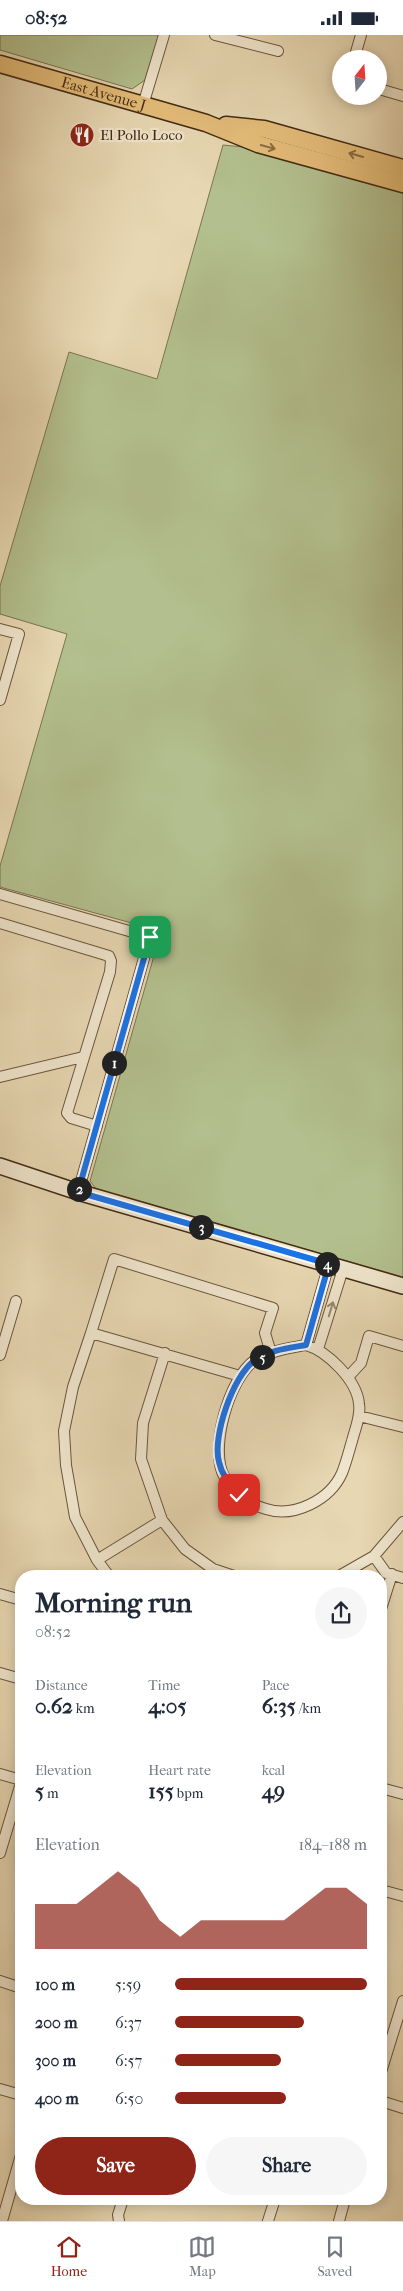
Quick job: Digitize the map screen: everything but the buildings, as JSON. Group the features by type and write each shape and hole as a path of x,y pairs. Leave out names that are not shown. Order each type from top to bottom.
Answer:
{"main road":[{"name":"East Avenue J","path":"0,64 206,123 258,144 403,184"},
{"name":"East Avenue J","path":"206,123 264,129 403,168"}],"street":[{"path":"143,105 164,35"},
{"path":"215,35 278,51"},
{"path":"357,50 361,35"},
{"path":"388,91 403,95"},
{"path":"0,629 19,634 1,693"},
{"path":"0,894 150,937 78,1192"},
{"path":"0,923 109,956 111,961 110,972 67,1113 71,1118 96,1125"},
{"path":"0,1077 83,1057"},
{"path":"0,1166 78,1192 403,1286"},
{"path":"104,1570 97,1560 75,1517 66,1465 64,1431 73,1387 114,1259 273,1308 265,1333 271,1353"},
{"path":"306,1345 329,1264"},
{"path":"318,1349 343,1269"},
{"path":"0,1355 16,1301"},
{"path":"91,1333 240,1376"},
{"path":"348,1377 361,1363 369,1336 403,1346"},
{"path":"306,1345 318,1349 340,1367 348,1377 360,1402 359,1416 342,1474 327,1494 301,1509 274,1511 253,1505 239,1495 225,1478 218,1461 218,1441 231,1395 240,1376 254,1361 271,1353 306,1345"},
{"path":"165,1353 143,1423 142,1459 162,1520 185,1549 216,1570"},
{"path":"359,1416 403,1427"},
{"path":"97,1560 162,1520"},
{"path":"349,1570 374,1556 403,1522"},
{"path":"374,1556 384,1570"},
{"path":"387,1573 403,1577"},
{"path":"387,1590 392,1574"},
{"path":"0,1594 15,1598"},
{"path":"0,1673 15,1677"},
{"path":"0,1774 15,1780"},
{"path":"387,1790 403,1794"},
{"path":"0,1853 15,1802"},
{"path":"387,1892 403,1896"},
{"path":"0,1981 15,1986"},
{"path":"387,2053 403,2001"},
{"path":"0,2089 15,2093"},
{"path":"387,2103 403,2108"},
{"path":"2,2221 15,2176"},
{"path":"119,2221 118,2215 121,2205"},
{"path":"268,2221 273,2205"},
{"path":"338,2221 343,2205"}],"green space":[{"path":"0,35 159,35 145,80 132,89 0,50"},
{"path":"223,145 264,149 403,189 403,1277 96,1189 90,1181 161,931 0,887 0,866 67,634 0,614 0,586 69,352 157,379"}],"place":[{"name":"El Pollo Loco","path":"82,135"}],"route":[{"path":"150,937 78,1192 329,1264 306,1345 271,1353 254,1361 240,1376 231,1395 218,1441 218,1461 225,1478 239,1495"}]}
